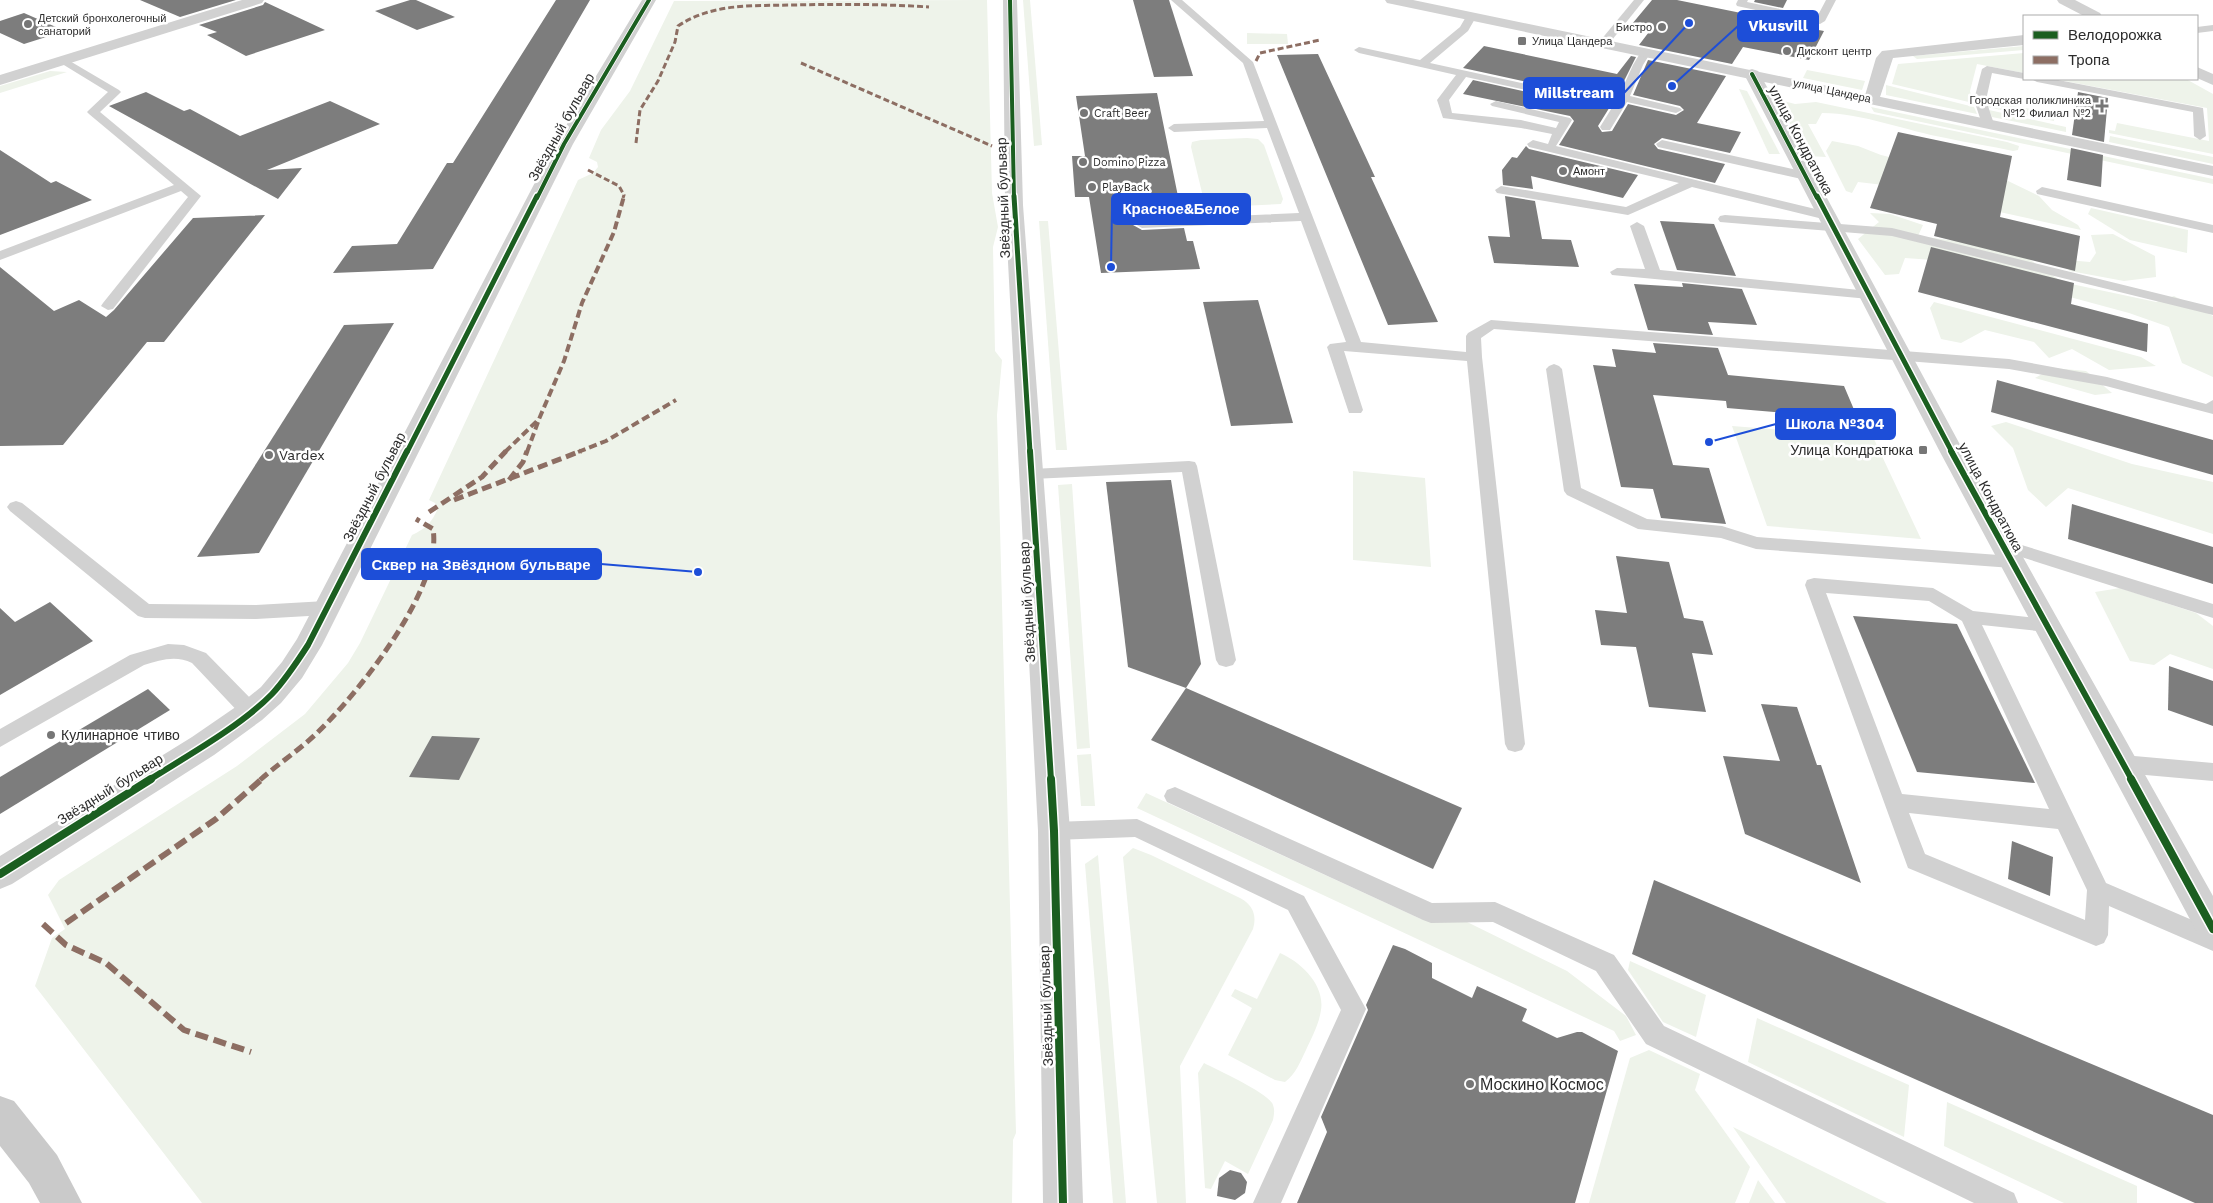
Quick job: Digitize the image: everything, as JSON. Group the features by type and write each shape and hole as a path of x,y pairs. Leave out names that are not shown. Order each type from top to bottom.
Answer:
{"main road":[{"path":"0,1115 43,1169 62,1203"}],"street":[{"path":"0,80 257,0"},
{"name":"Звёздный бульвар","path":"0,874 203,746 251,712 271,695 292,670 308,645 564,144 649,0"},
{"name":"Звёздный бульвар","path":"1010,0 1014,205 1054,831 1063,1203"},
{"name":"улица Цандера","path":"1392,0 2213,171"},
{"path":"2064,0 2093,15"},
{"path":"1872,99 1884,58 1888,54 2023,40"},
{"path":"2198,72 2213,80"},
{"name":"улица Кондратюка","path":"1752,74 1901,357 2213,929"}],"lane":[{"path":"1176,0 1248,62 1355,346"},
{"path":"1604,43 1639,0"},
{"path":"1743,0 1741,4 1820,21 1831,0"},
{"path":"1422,64 1464,29 1471,17"},
{"path":"2198,30 2213,28"},
{"path":"1359,50 1600,103"},
{"path":"1606,127 1624,98 1638,65 1646,52"},
{"path":"63,60 115,92 93,112 195,196 108,306"},
{"path":"1988,124 1980,100 1987,69 2023,76"},
{"path":"1462,73 1443,100 1446,116 1521,124 1558,132"},
{"path":"2043,80 2198,110 2200,136"},
{"path":"1624,98 1676,110"},
{"path":"1496,104 1566,120 1550,148"},
{"path":"1174,128 1271,124"},
{"path":"1534,144 1690,183 1830,222 1912,237 2213,311"},
{"path":"1662,144 1806,176"},
{"path":"1644,171 1652,158"},
{"path":"1501,190 1628,211 1690,183"},
{"path":"0,256 183,186"},
{"path":"2042,191 2213,229"},
{"path":"1142,224 1307,217"},
{"path":"1725,219 1830,222"},
{"path":"1637,226 1654,274"},
{"path":"1617,272 1869,295"},
{"path":"1515,744 1474,358 1473,336 1491,324 2009,364 2107,382 2211,410 2213,405"},
{"path":"1355,410 1335,347 1355,346 1474,358"},
{"path":"1554,369 1573,491 1644,524 1722,532 1756,543 2007,553 2213,611"},
{"path":"1032,474 1189,466 1226,660"},
{"path":"16,507 145,612 256,612 326,608"},
{"path":"1969,618 2098,890 2096,935 1916,861 1814,585 1933,595 1969,618 2046,625"},
{"path":"0,739 137,660 168,652 190,653 199,658 251,712"},
{"path":"2123,764 2213,772"},
{"path":"1175,796 1431,913 1496,912 1605,963 1655,1036 2004,1203"},
{"path":"1894,802 2064,820"},
{"path":"1054,831 1137,828 1296,903 1354,1009 1267,1203"},
{"path":"2098,890 2213,940"}],"shaded area":[{"path":"987,0 992,193 998,227 993,247 995,351 1002,360 997,415 1016,1133 1013,1140 1012,1203 202,1203 35,986 52,938 65,929 48,895 59,880 237,766 305,714 348,663 360,643 412,535 422,530 436,513 438,508 435,503 429,500 578,180 593,173 598,167 597,162 589,158 601,130 630,91 674,1"},
{"path":"1023,0 1030,0 1042,145 1034,146"},
{"path":"1247,33 1287,34 1288,44 1247,44"},
{"path":"2023,46 2023,50 1917,59 1913,56"},
{"path":"2023,53 2023,73 1977,64 1970,91 1973,103 1892,84 1898,64"},
{"path":"1807,70 1865,81 1862,90 1803,78"},
{"path":"50,71 67,72 0,93 0,86"},
{"path":"2059,80 2188,80 2213,94 2213,154 2109,133 2109,130 2115,131 2117,123 2209,141 2207,108"},
{"path":"1886,85 1974,107 1977,114 1886,95"},
{"path":"1739,89 1747,91 1780,154 1769,154"},
{"path":"1776,99 1795,104 1816,102 2019,146 2018,150 2013,151 1931,135 1853,116 1822,113 1816,124 1808,124 1826,157 1808,156"},
{"path":"1985,100 2055,114 2054,121 1987,107"},
{"path":"1871,107 2213,179 2213,184 1874,112"},
{"path":"1989,110 2066,127 2066,132 1992,117"},
{"path":"2110,136 2213,157 2213,164 2109,142"},
{"path":"1258,139 1264,145 1283,199 1281,204 1208,206 1204,201 1191,147 1192,142"},
{"path":"1832,141 1858,146 1881,155 1910,162 2006,180 2039,196 2052,210 2078,225 2081,230 1995,211 1909,188 1858,182 1852,193 1846,191 1826,151"},
{"path":"2091,208 2188,230 2187,253 2130,240 2088,214"},
{"path":"1870,213 1890,214 1923,225 1918,236 1980,244 2029,259 2062,282 2156,302 2174,296 2213,316 2213,377 2182,363 2169,327 2129,313 1933,260 1905,258 1899,274 1885,275 1858,239 1879,222"},
{"path":"1039,221 1048,221 1067,450 1056,450"},
{"path":"2113,234 2155,256 2156,277 2124,281 2070,271 2064,265 2067,260 2090,262 2096,253 2091,235"},
{"path":"1934,302 2141,357 2156,366 2109,370 2072,349 2049,358 2034,342 1985,330 1961,343 1941,339 1930,308"},
{"path":"2053,368 2086,371 2112,393 2095,395 2035,378"},
{"path":"2006,422 2132,464 2213,482 2213,534 2068,488 2046,507 2028,490 2013,448 1991,426"},
{"path":"1732,426 1873,437 1921,539 1767,526"},
{"path":"1353,471 1425,478 1431,567 1353,560"},
{"path":"1072,484 1090,748 1077,749 1058,485"},
{"path":"2120,588 2196,613 2213,626 2213,669 2170,654 2154,665 2130,661 2095,592"},
{"path":"1091,754 1095,806 1081,806 1077,755"},
{"path":"1146,793 1421,919 1463,920 1567,971 1626,1016 1636,1035 1620,1041 1614,1031 1137,808"},
{"path":"1133,848 1240,898 1251,907 1254,915 1253,929 1180,1066 1186,1203 1157,1203 1123,857"},
{"path":"1098,855 1126,1203 1113,1203 1085,864"},
{"path":"1280,953 1296,962 1310,976 1319,992 1321,1001 1320,1015 1313,1035 1297,1068 1285,1082 1275,1080 1228,1055 1252,1008 1231,996 1235,989 1257,999"},
{"path":"1630,961 1706,995 1696,1037 1663,1022 1628,970"},
{"path":"1757,1018 1909,1085 1904,1137 1748,1062"},
{"path":"1649,1050 1700,1074 1695,1090 1750,1167 1735,1203 1589,1203 1630,1058"},
{"path":"1204,1063 1262,1094 1273,1105 1274,1111 1273,1120 1248,1174 1225,1161 1211,1189 1205,1188 1198,1073"},
{"path":"1947,1102 2137,1186 2137,1203 2064,1203 1944,1146"},
{"path":"1733,1127 1887,1203 1786,1203"},
{"path":"1758,1180 1775,1203 1749,1203"}],"building":[{"path":"140,0 236,0 180,17"},
{"path":"410,0 416,0 455,17 417,30 375,11"},
{"path":"556,0 590,0 433,269 333,273 352,246 397,244 447,163 453,163"},
{"path":"1133,0 1169,0 1193,76 1154,77"},
{"path":"1652,0 1677,0 1746,14 1749,10 1778,17 1775,22 1824,31 1809,60 1743,47 1732,64 1639,45 1652,28 1632,24"},
{"path":"1755,0 1787,0 1783,8 1754,2"},
{"path":"265,2 325,30 246,56 207,35 217,32 199,25 263,5"},
{"path":"24,13 65,31 24,44 0,33 0,21"},
{"path":"1484,46 1617,74 1631,56 1636,57 1616,97 1598,126 1602,132 1612,131 1628,104 1676,115 1684,110 1680,106 1633,95 1648,60 1726,76 1697,123 1741,132 1730,153 1662,138 1654,144 1658,149 1725,164 1715,183 1559,145 1574,121 1570,116 1463,94 1473,80 1600,108 1608,102 1600,98 1463,68"},
{"path":"1318,54 1375,177 1371,177 1438,322 1388,325 1277,55"},
{"path":"146,92 184,111 190,109 240,136 330,101 380,124 267,170 302,168 278,199 109,106"},
{"path":"2078,92 2108,98 2104,142 2072,135"},
{"path":"1157,93 1182,216 1142,218 1133,225 1142,230 1184,228 1187,241 1193,241 1200,269 1101,273 1089,197 1075,197 1072,156 1085,156 1076,96"},
{"path":"1898,132 2012,156 2000,217 2080,236 2075,271 1934,236 1937,224 1870,208"},
{"path":"1526,146 1529,149 1638,175 1623,198 1531,176 1533,189 1503,185 1502,170 1512,157 1517,158"},
{"path":"2071,148 2103,155 2101,187 2067,180"},
{"path":"0,150 51,183 56,181 92,200 0,235"},
{"path":"1505,196 1535,201 1542,239 1571,240 1579,267 1494,263 1488,236 1510,237"},
{"path":"265,215 164,342 147,342 63,445 0,446 0,267 54,311 79,300 106,317 193,218"},
{"path":"1660,221 1714,224 1736,276 1677,270"},
{"path":"1931,247 2074,283 2071,304 2148,324 2147,352 1918,292"},
{"path":"1682,283 1742,289 1757,325 1708,322 1713,335 1648,330 1634,284 1683,287"},
{"path":"1258,300 1293,423 1231,426 1203,302"},
{"path":"394,323 259,553 197,557 344,325"},
{"path":"1653,343 1718,348 1728,375 1844,386 1858,419 1727,408 1726,401 1653,395 1673,465 1709,468 1726,524 1661,518 1653,489 1621,487 1593,365 1616,367 1612,349 1656,353"},
{"path":"1997,380 2213,440 2213,475 1991,412"},
{"path":"1171,480 1201,664 1186,688 1128,667 1106,482"},
{"path":"2072,504 2213,547 2213,584 2068,539"},
{"path":"1616,556 1669,562 1684,618 1703,621 1713,655 1692,653 1706,712 1649,707 1636,647 1601,645 1595,610 1627,613"},
{"path":"50,602 93,641 0,695 0,608 15,622"},
{"path":"1853,616 1957,624 2035,783 1917,772"},
{"path":"2169,666 2213,681 2213,726 2168,710"},
{"path":"1186,688 1462,808 1433,869 1151,740"},
{"path":"148,689 170,710 0,814 0,777"},
{"path":"1761,704 1797,707 1817,765 1821,765 1861,883 1745,834 1723,756 1780,761"},
{"path":"432,736 480,738 459,780 409,777"},
{"path":"2012,841 2053,857 2050,896 2008,879"},
{"path":"1654,880 2213,1115 2213,1203 2195,1203 1632,954"},
{"name":"Москино Космос","path":"1393,945 1432,963 1432,978 1472,998 1477,986 1527,1009 1522,1021 1557,1038 1582,1032 1618,1051 1575,1203 1297,1203 1327,1132 1321,1117 1368,1010 1366,1005"},
{"path":"1230,1170 1241,1173 1247,1182 1245,1193 1235,1200 1217,1196 1219,1178"}],"marked path":[{"path":"636,143 640,110 658,81 675,42 678,26 691,18 711,10 733,7 859,3 929,7"},
{"path":"1256,61 1260,53 1320,40"},
{"path":"801,63 992,146"},
{"path":"429,512 482,477 512,444 539,419 564,361 582,303 614,232 624,195 619,186 588,170"},
{"path":"454,500 606,441 676,400"},
{"path":"509,480 523,462 538,422"},
{"path":"66,923 225,812 284,759 315,735 364,681 401,626 412,606 429,565 434,543 433,529 416,519"},
{"path":"43,924 66,945 106,963 184,1030 251,1052"}],"cycle path":[{"path":"0,874 203,746 251,712 271,695 292,670 308,645 564,144 649,0"},
{"path":"1010,0 1014,205 1054,831 1063,1203"},
{"path":"1752,74 1952,452 2213,929"}],"place":[{"name":"Millstream","path":"1689,23"},
{"name":"Детский бронхолегочный санаторий","path":"28,24"},
{"name":"Бистро","path":"1662,27"},
{"name":"Улица Цандера","path":"1522,41"},
{"name":"Дисконт центр","path":"1787,51"},
{"name":"Vkusvill","path":"1672,86"},
{"name":"Городская поликлиника №12 Филиал №2","path":"2102,106"},
{"name":"Craft Beer","path":"1084,113"},
{"name":"Domino Pizza","path":"1083,162"},
{"name":"Амонт","path":"1563,171"},
{"name":"PlayBack","path":"1092,187"},
{"name":"Красное&Белое","path":"1111,267"},
{"name":"Школа №304","path":"1709,442"},
{"name":"Улица Кондратюка","path":"1923,450"},
{"name":"Vardex","path":"269,455"},
{"name":"Сквер на Звёздном бульваре","path":"698,572"},
{"name":"Кулинарное чтиво","path":"51,735"},
{"name":"Москино Космос","path":"1470,1084"}]}
